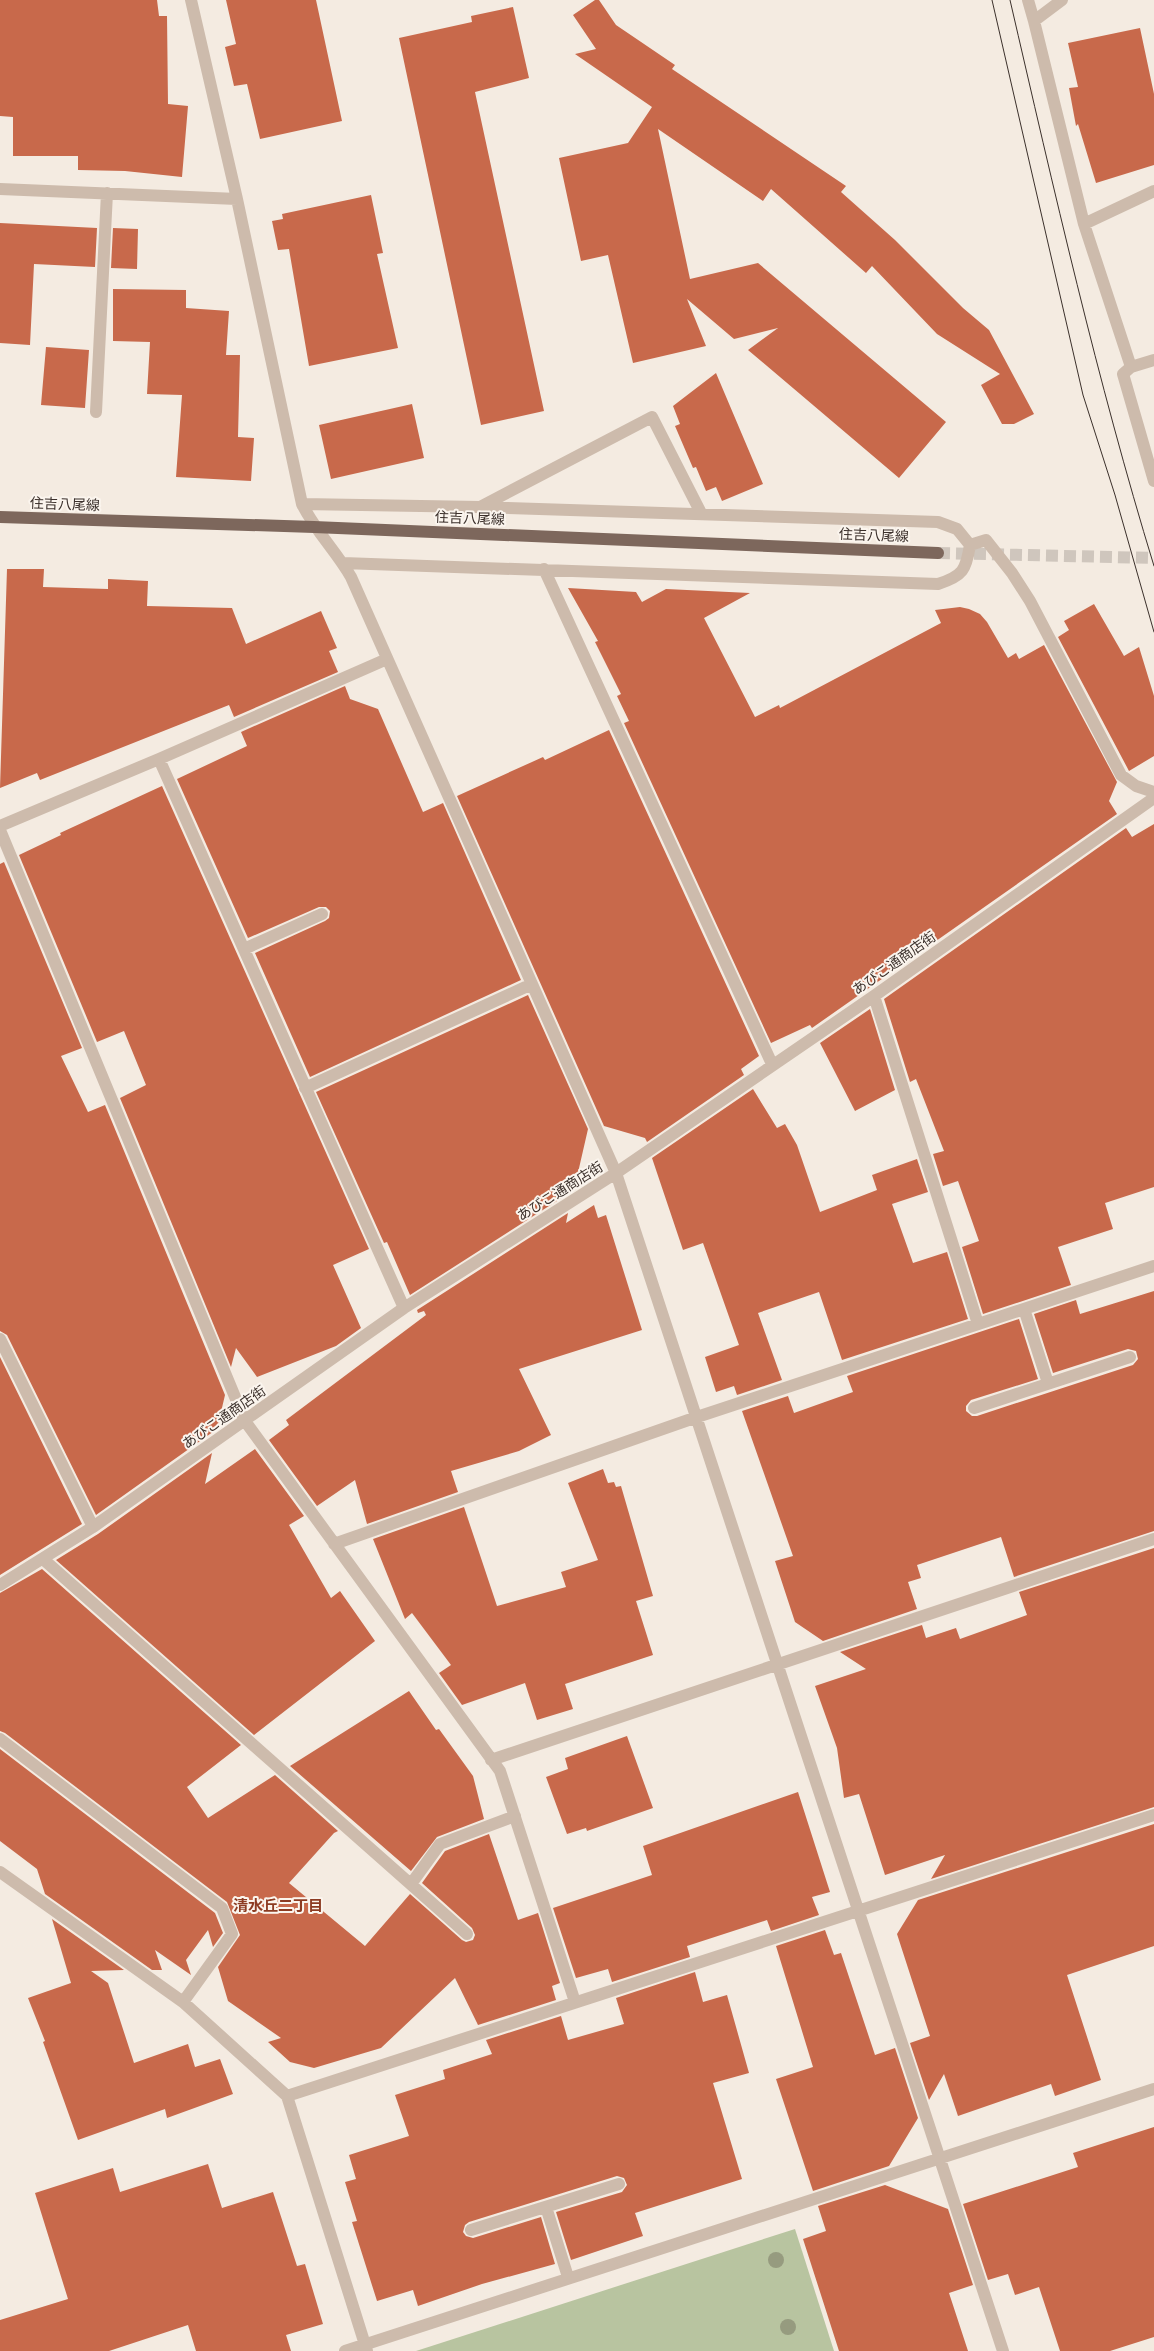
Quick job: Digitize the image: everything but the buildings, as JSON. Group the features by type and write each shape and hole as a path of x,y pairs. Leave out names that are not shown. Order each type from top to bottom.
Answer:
{"main road":[{"name":"住吉八尾線","path":"0,517 314,527 938,553"}],"street":[{"path":"191,0 237,199 302,504 314,527 343,563 616,1173 1003,2351"},
{"path":"1028,0 1084,224 1131,367"},
{"path":"1034,22 1062,0"},
{"path":"0,189 237,199"},
{"path":"1084,224 1154,192"},
{"path":"96,412 107,193"},
{"path":"1154,360 1131,367 1123,374 1154,481"},
{"path":"480,507 652,417 701,514"},
{"path":"302,504 480,507 938,522 958,529 970,545 967,566 955,578 938,584 343,563"},
{"path":"970,545 986,540 1012,573 1121,775 1136,786 1154,792"},
{"path":"544,569 772,1064"},
{"path":"0,826 387,659"},
{"path":"159,759 404,1308"},
{"name":"あびこ通商店街","path":"0,1584 93,1527 404,1308 616,1173 772,1064 874,996 1154,798"},
{"path":"0,830 245,1421 500,1771 575,2002"},
{"path":"244,949 322,914"},
{"path":"306,1088 532,984"},
{"path":"874,996 978,1324"},
{"path":"334,1544 697,1417 1154,1266"},
{"path":"1024,1309 1048,1384"},
{"path":"0,1339 93,1527"},
{"path":"974,1408 1130,1357"},
{"path":"491,1760 1154,1538"},
{"path":"43,1559 467,1934"},
{"path":"0,1739 222,1908 232,1934 183,2002"},
{"path":"411,1884 440,1844 515,1816"},
{"path":"287,2096 1154,1816"},
{"path":"0,1872 183,2002 287,2096 366,2348"},
{"path":"344,2351 366,2348 568,2277 1154,2090"},
{"path":"471,2230 619,2184"},
{"path":"546,2207 568,2277"}],"green space":[{"path":"795,2229 834,2351 416,2351"}],"tunnel":[{"path":"938,553 1154,558"}],"tram line":[{"path":"992,0 1083,395 1115,495 1154,632"},
{"path":"1010,0 1095,355 1154,566"}],"district":[{"name":"清水丘二丁目","path":"278,1906"}]}
